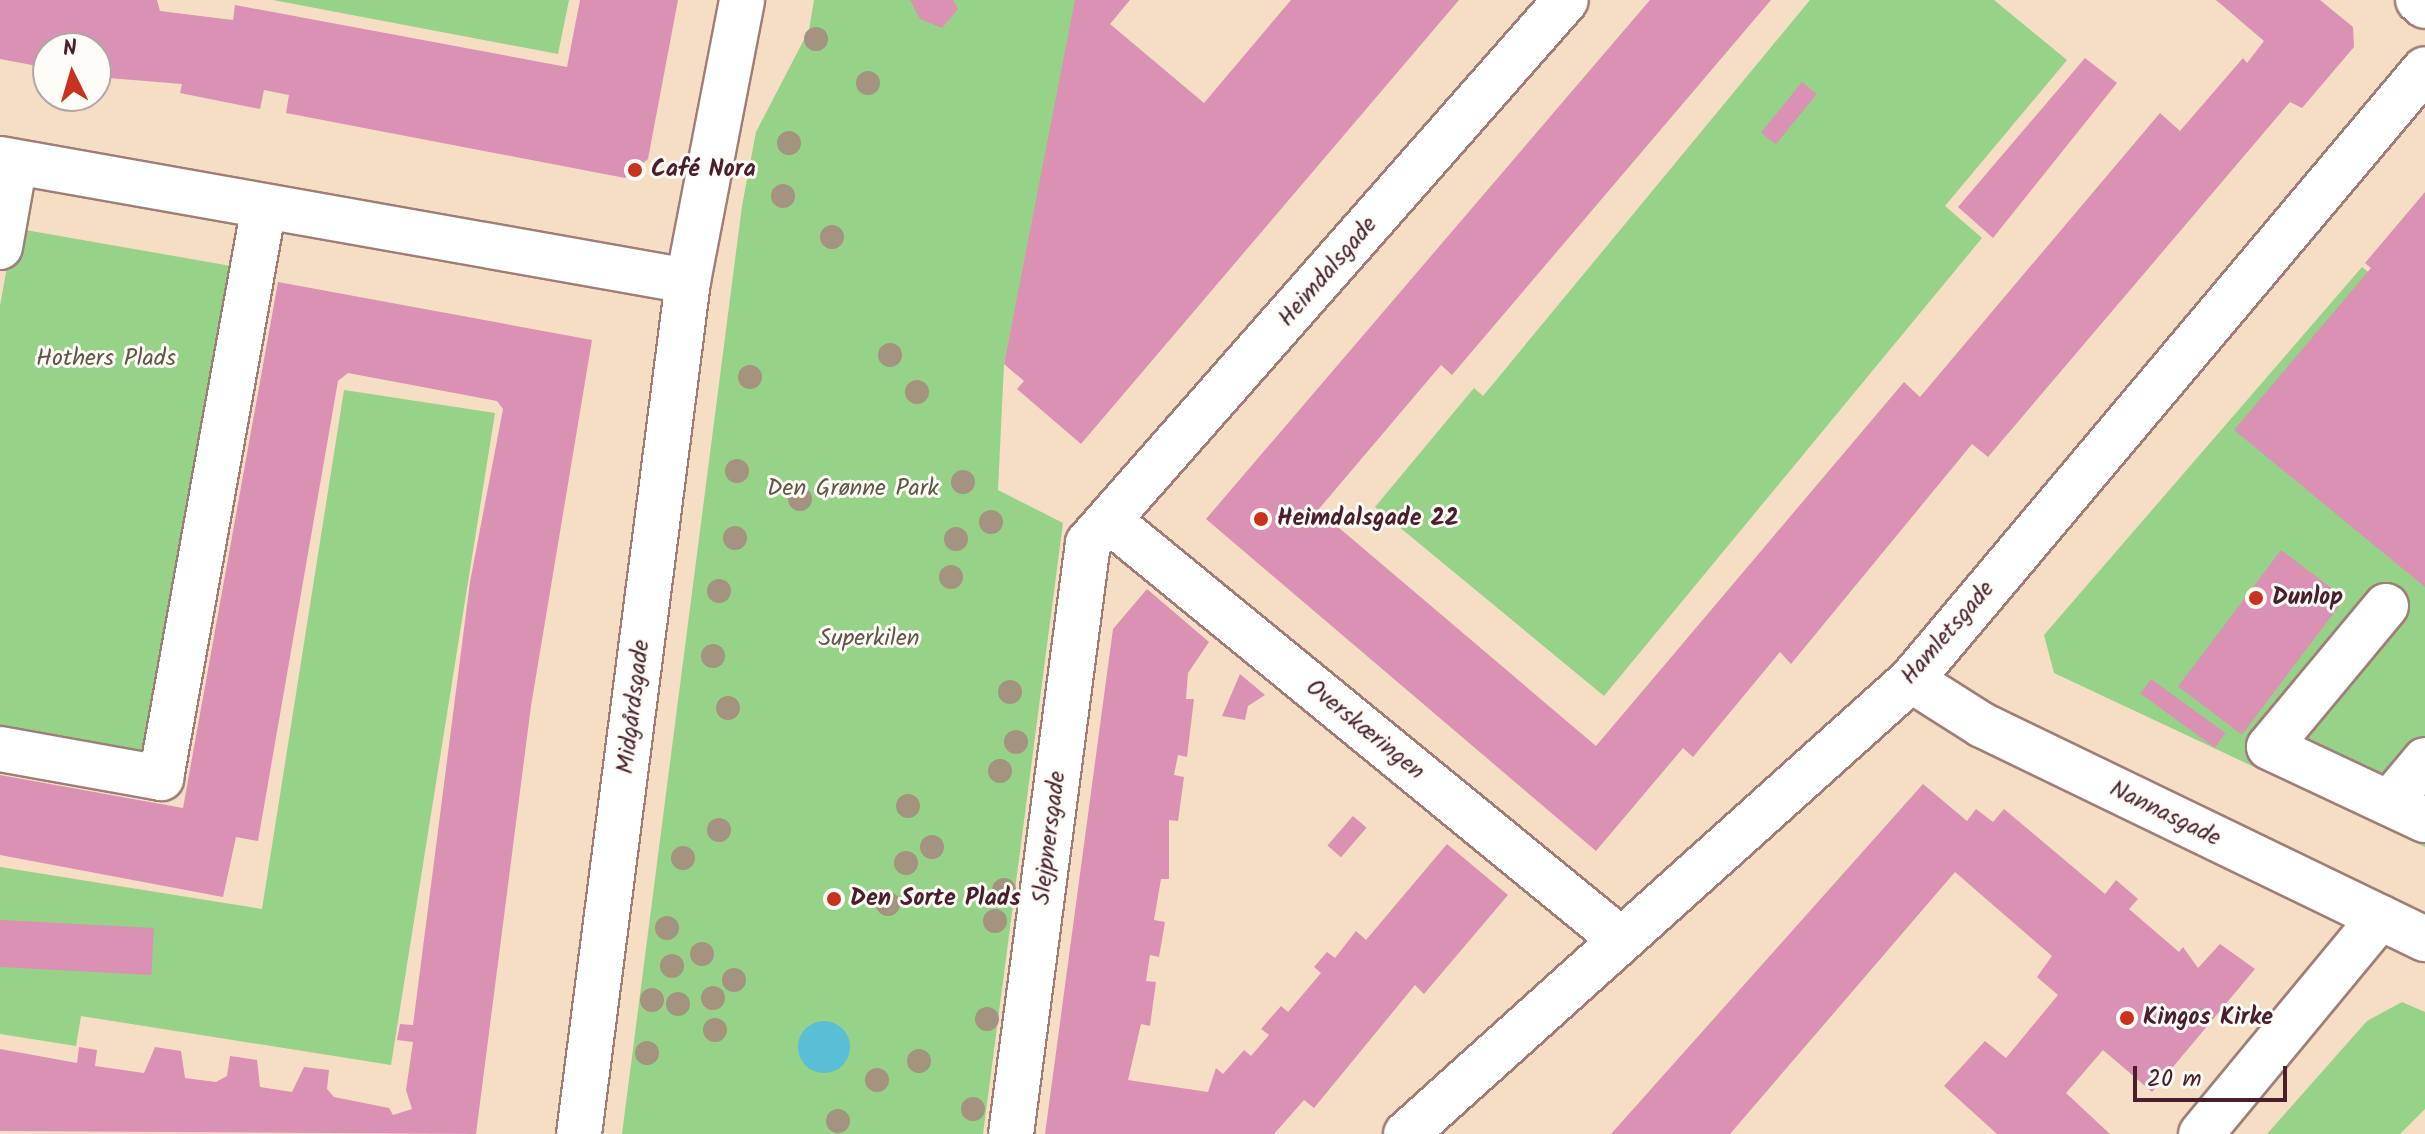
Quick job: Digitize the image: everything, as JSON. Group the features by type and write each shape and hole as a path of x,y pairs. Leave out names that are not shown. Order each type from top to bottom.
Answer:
{"street":[{"path":"0,247 8,160 688,281 742,0"},
{"name":"Heimdalsgade","path":"1100,532 1566,0"},
{"path":"2418,0 2425,6"},
{"name":"Hamletsgade","path":"1406,1134 1619,938 1911,680 2425,69"},
{"path":"0,749 161,778 264,206"},
{"name":"Midgårdsgade","path":"579,1134 688,281"},
{"name":"Overskæringen","path":"1100,532 1619,938"},
{"name":"Slejpnersgade","path":"1011,1134 1100,532"},
{"path":"2386,606 2269,747 2407,812 2425,760"},
{"name":"Nannasgade","path":"1911,680 1982,725 2425,939"},
{"path":"2201,1134 2380,918"}],"green space":[{"path":"273,0 569,0 558,54"},
{"name":"Superkilen","path":"814,0 1078,0 1004,364 998,490 1063,523 983,1134 622,1134 742,206 756,132 809,30"},
{"path":"1810,0 1994,0 2067,60 1945,206 1982,238 1604,696 1375,507 1474,388 1483,396"},
{"name":"Hothers Plads","path":"14,228 231,266 144,755 0,729 0,306"},
{"path":"2362,267 2425,318 2425,847 2054,673 2044,635"},
{"path":"344,390 495,413 391,1065 81,1016 76,1046 0,1034 0,867 262,909"},
{"path":"2402,1002 2425,1012 2425,1109 2400,1134 2267,1134 2367,1021"}],"water":[{"path":"824,1021 842,1029 850,1047 842,1065 824,1073 806,1065 798,1047 806,1029"}],"building":[{"path":"0,0 157,0 160,11 233,20 235,5 567,67 580,0 678,0 648,159 625,178 286,113 289,95 264,90 260,109 180,93 182,84 112,78 112,32 32,32 32,65 0,59"},
{"path":"910,0 953,0 958,9 942,28 920,19"},
{"path":"1075,0 1130,0 1110,24 1204,103 1291,0 1459,0 1081,444 1017,389 1024,381 1004,364"},
{"path":"1650,0 1771,0 1452,375 1441,365 1318,510 1596,746 1904,382 1920,397 2160,113 2180,131 2243,58 2247,63 2264,41 2216,0 2320,0 2353,27 2354,47 2302,108 2290,102 1988,457 1972,444 1791,664 1780,652 1693,757 1683,748 1596,851 1206,519"},
{"path":"2085,58 2117,83 1993,238 1958,207"},
{"path":"1802,82 1817,94 1776,144 1761,133"},
{"path":"2425,192 2425,587 2234,430 2371,268 2365,263"},
{"path":"278,282 592,340 531,706 476,1134 0,1131 0,1049 77,1063 79,1047 97,1050 95,1066 144,1073 155,1047 181,1051 185,1078 216,1082 227,1076 230,1056 257,1060 260,1087 292,1092 304,1067 329,1070 327,1089 334,1097 389,1108 393,1115 412,1109 406,1090 413,1042 397,1040 400,1024 413,1025 470,582 503,409 497,401 348,373 338,381 258,841 236,837 223,897 0,855 0,775 183,808"},
{"path":"2281,550 2345,598 2242,735 2178,687"},
{"path":"1147,589 1209,642 1188,673 1186,699 1194,699 1187,757 1178,755 1174,775 1184,777 1178,821 1169,820 1169,879 1161,879 1154,920 1165,922 1159,957 1150,955 1146,981 1156,982 1150,1026 1141,1024 1128,1080 1208,1092 1216,1068 1223,1074 1244,1050 1251,1056 1269,1035 1261,1029 1281,1006 1288,1012 1321,973 1314,967 1327,952 1335,958 1356,931 1366,940 1447,844 1508,895 1424,994 1415,985 1314,1108 1304,1100 1274,1134 1045,1134 1113,629"},
{"path":"1240,674 1265,695 1248,706 1245,720 1222,716"},
{"path":"2151,679 2225,733 2215,748 2140,694"},
{"path":"1923,784 1967,821 1976,809 1993,822 2004,809 2105,894 2116,880 2138,899 2129,909 2179,952 2183,947 2198,968 2220,944 2255,969 2152,1092 2103,1050 2066,1093 2110,1134 1997,1134 1944,1086 1985,1041 2006,1058 2058,995 2037,977 2052,956 1955,872 1730,1134 1611,1134"},
{"path":"1353,816 1367,828 1341,857 1327,845"},
{"path":"0,920 154,928 151,975 0,967"}],"place":[{"name":"Café Nora","path":"635,170"},
{"name":"Heimdalsgade 22","path":"1261,519"},
{"name":"Dunlop","path":"2256,598"},
{"name":"Den Sorte Plads","path":"834,899"},
{"name":"Kingos Kirke","path":"2127,1018"}],"park label":[{"name":"Den Grønne Park","path":"853,489"}]}
